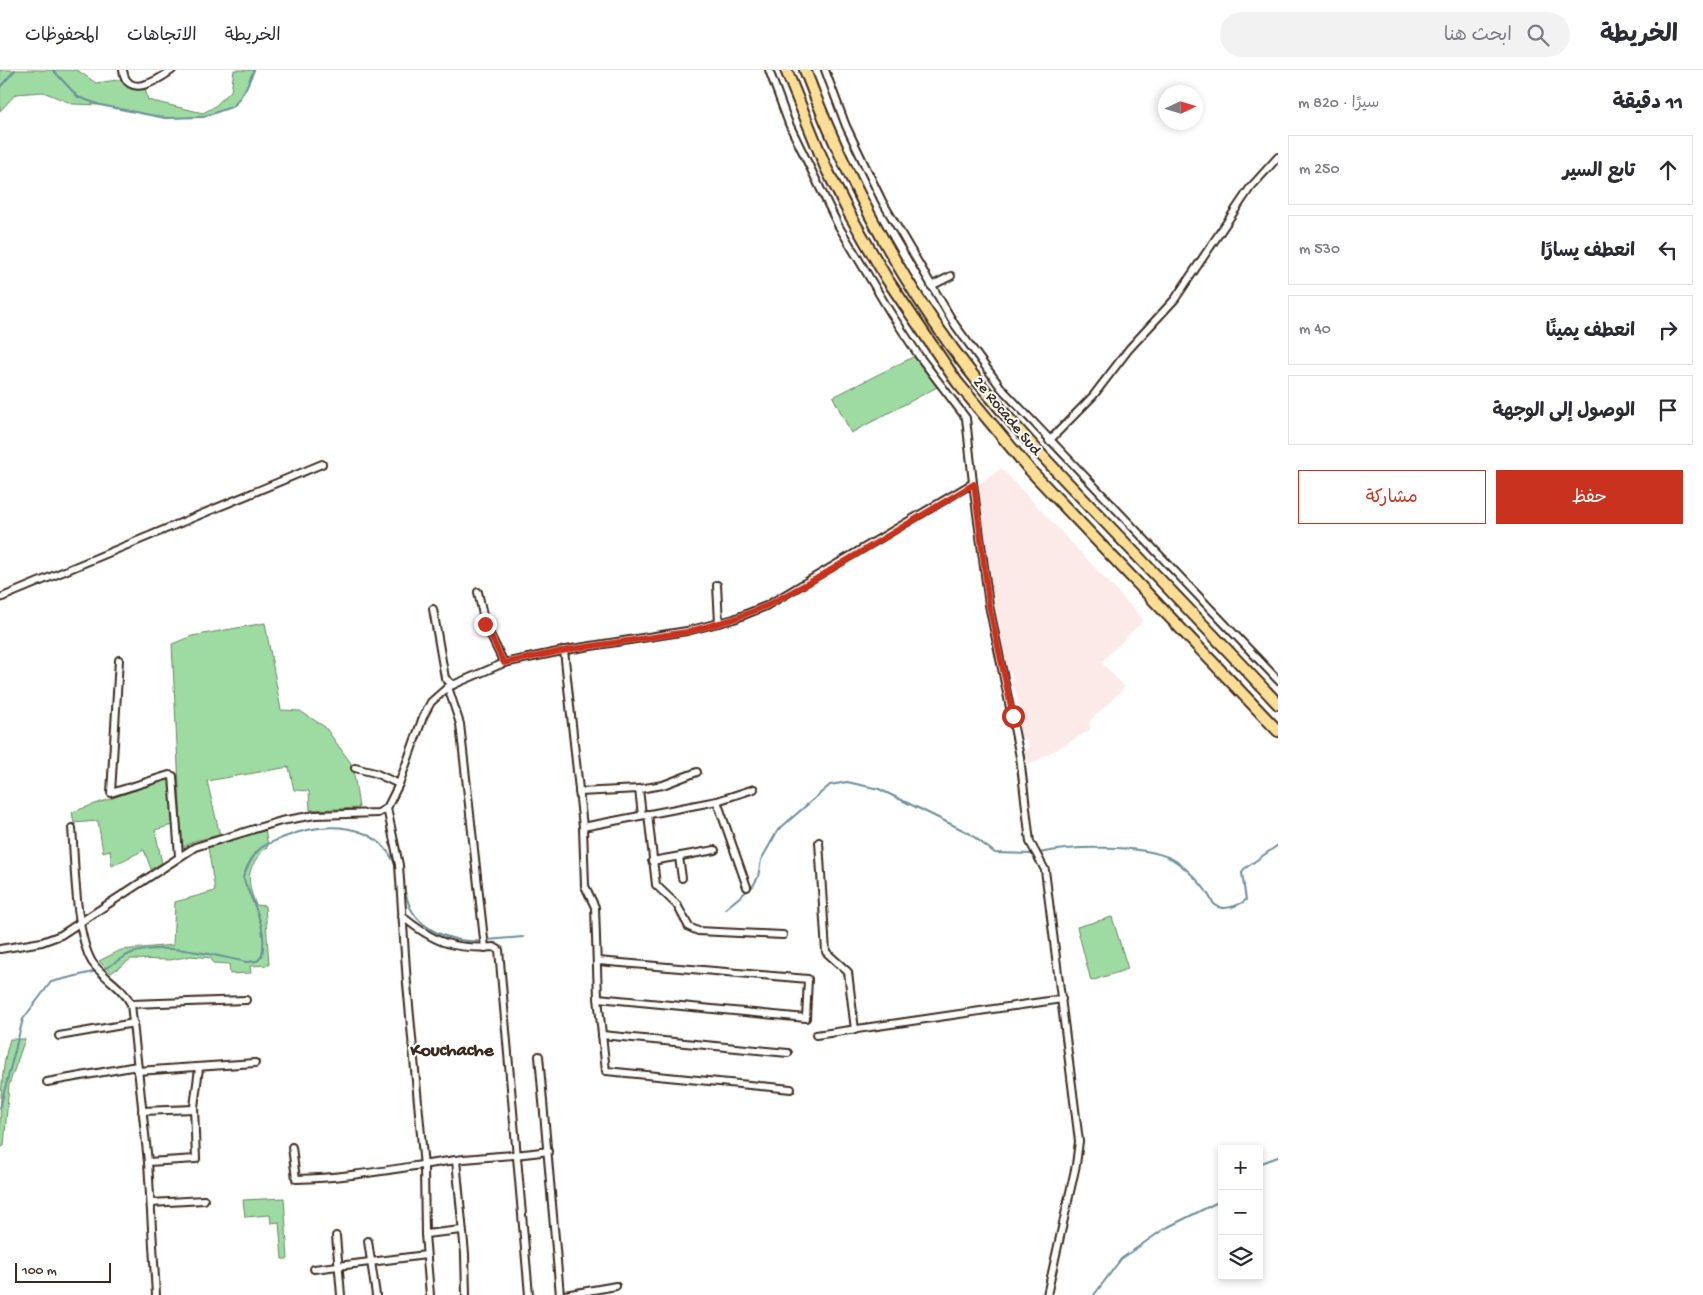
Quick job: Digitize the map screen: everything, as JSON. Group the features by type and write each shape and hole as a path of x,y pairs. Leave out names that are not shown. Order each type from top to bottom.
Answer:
{"highway":[{"name":"2e Rocade Sud","path":"786,70 826,168 850,215 887,280 957,382 1029,469 1278,731"},
{"name":"2e Rocade Sud","path":"805,70 837,148 878,230 952,348 980,384 1046,459 1278,704"}],"street":[{"path":"124,70 125,79 128,84 133,86 144,85 172,70"},
{"path":"769,70 789,124 838,225 890,312 919,356 966,418 989,605 1018,740 1030,842 1042,862 1062,999 1078,1141 1076,1165 1047,1295"},
{"path":"825,70 846,126 882,201 955,325 1002,389 1049,441 1278,680"},
{"path":"1049,441 1093,396 1129,349 1175,299 1250,188 1278,157"},
{"path":"931,286 950,276"},
{"path":"0,598 322,464"},
{"path":"0,948 42,942 61,935 195,847 281,821 315,815 378,813 387,808 399,784 423,717 431,702 451,686 504,663 564,650 687,632 719,623 774,602 974,484"},
{"path":"717,585 719,623"},
{"path":"478,592 483,618 504,663"},
{"path":"433,609 445,678 451,686 460,724 484,948"},
{"path":"564,650 583,827 585,886 595,907 598,998 606,1071 791,1089"},
{"path":"119,660 110,793 169,775 173,776 175,781 179,856"},
{"path":"355,768 375,773 399,784"},
{"path":"579,792 639,789 663,785 697,772"},
{"path":"639,789 656,885 677,905 689,927 693,929 783,935"},
{"path":"583,827 716,801 754,789"},
{"path":"716,801 747,887"},
{"path":"387,808 399,865 424,1167 425,1234 430,1295"},
{"path":"72,828 80,922 88,953 93,963 127,995 131,1004 148,1162 156,1295"},
{"path":"819,842 826,952 848,972 856,1030"},
{"path":"652,861 715,850"},
{"path":"679,857 682,878"},
{"path":"402,916 424,935 458,947 494,947 499,950 529,1295"},
{"path":"598,961 808,979 806,1018 598,998"},
{"path":"816,1035 1062,999"},
{"path":"131,1004 246,1000"},
{"path":"59,1036 134,1023"},
{"path":"602,1035 788,1053"},
{"path":"539,1056 560,1295"},
{"path":"47,1082 137,1068 199,1068 255,1063"},
{"path":"148,1162 196,1159 194,1109 199,1068"},
{"path":"142,1111 194,1109"},
{"path":"292,1147 296,1178 326,1178 424,1167 456,1160 517,1156 548,1151"},
{"path":"456,1160 466,1295"},
{"path":"151,1203 204,1200"},
{"path":"425,1234 462,1230"},
{"path":"336,1236 341,1295"},
{"path":"368,1241 376,1295"},
{"path":"314,1269 426,1255"},
{"path":"565,1295 616,1286"}],"shaded area":[{"path":"1001,468 1144,620 1101,662 1125,687 1089,722 1090,730 1029,765 1024,753 1030,747 1027,740 1022,738 1018,719 1021,718 1015,689 1010,683 1014,680 1002,654 976,486"}],"green space":[{"path":"0,70 77,70 96,83 125,79 144,85 148,100 203,113 214,107 231,91 234,70 254,70 245,90 234,106 203,117 165,118 100,105 73,104 43,92 16,94 0,111"},
{"path":"915,356 939,386 851,433 833,397"},
{"path":"265,623 281,710 300,711 325,727 353,766 359,808 310,810 309,791 294,790 289,767 207,781 220,835 194,841 182,848 172,644 192,636"},
{"path":"171,778 172,825 155,830 162,863 151,869 144,850 112,866 110,850 103,852 98,821 74,823 72,812"},
{"path":"265,829 268,846 252,866 249,880 256,905 265,906 269,965 250,966 251,973 230,974 229,964 213,963 211,958 191,956 170,960 131,959 111,973 99,961 121,950 173,945 175,902 215,891 208,847"},
{"path":"1112,917 1128,969 1091,981 1077,927"},
{"path":"10,1039 25,1039 9,1085 4,1146 0,1147 2,1078"},
{"path":"284,1198 288,1259 282,1259 279,1222 271,1223 270,1215 245,1217 243,1200"}],"waterway":[{"path":"0,87 15,70"},
{"path":"53,70 78,97 100,105 165,118 203,117 234,106 245,90 254,70"},
{"path":"725,909 753,886 758,877 761,860 778,830 830,785 847,782 879,789 969,833 995,853 1034,854"},
{"path":"101,970 132,953 160,949 204,953 247,962 257,961 262,956 263,935 243,877 252,858 261,848 298,832 332,827 364,833 377,841 389,853 397,869"},
{"path":"1039,853 1069,849 1106,848 1159,854 1181,865 1199,883 1214,904 1221,908 1226,908 1246,900 1242,873 1244,869 1278,845"},
{"path":"403,887 411,909 424,924 442,935 452,938 482,941"},
{"path":"487,940 523,937"},
{"path":"0,1108 23,1019 51,982 97,971"},
{"path":"1263,1163 1278,1157"},
{"path":"1094,1295 1121,1259 1164,1229 1218,1201"}],"district":[{"name":"Kouchache","path":"452,1051"}],"route":[{"path":"485,624 504,663 572,649 687,632 734,619 766,606 814,580 950,496 974,484 989,605 999,659 1013,716"}]}
